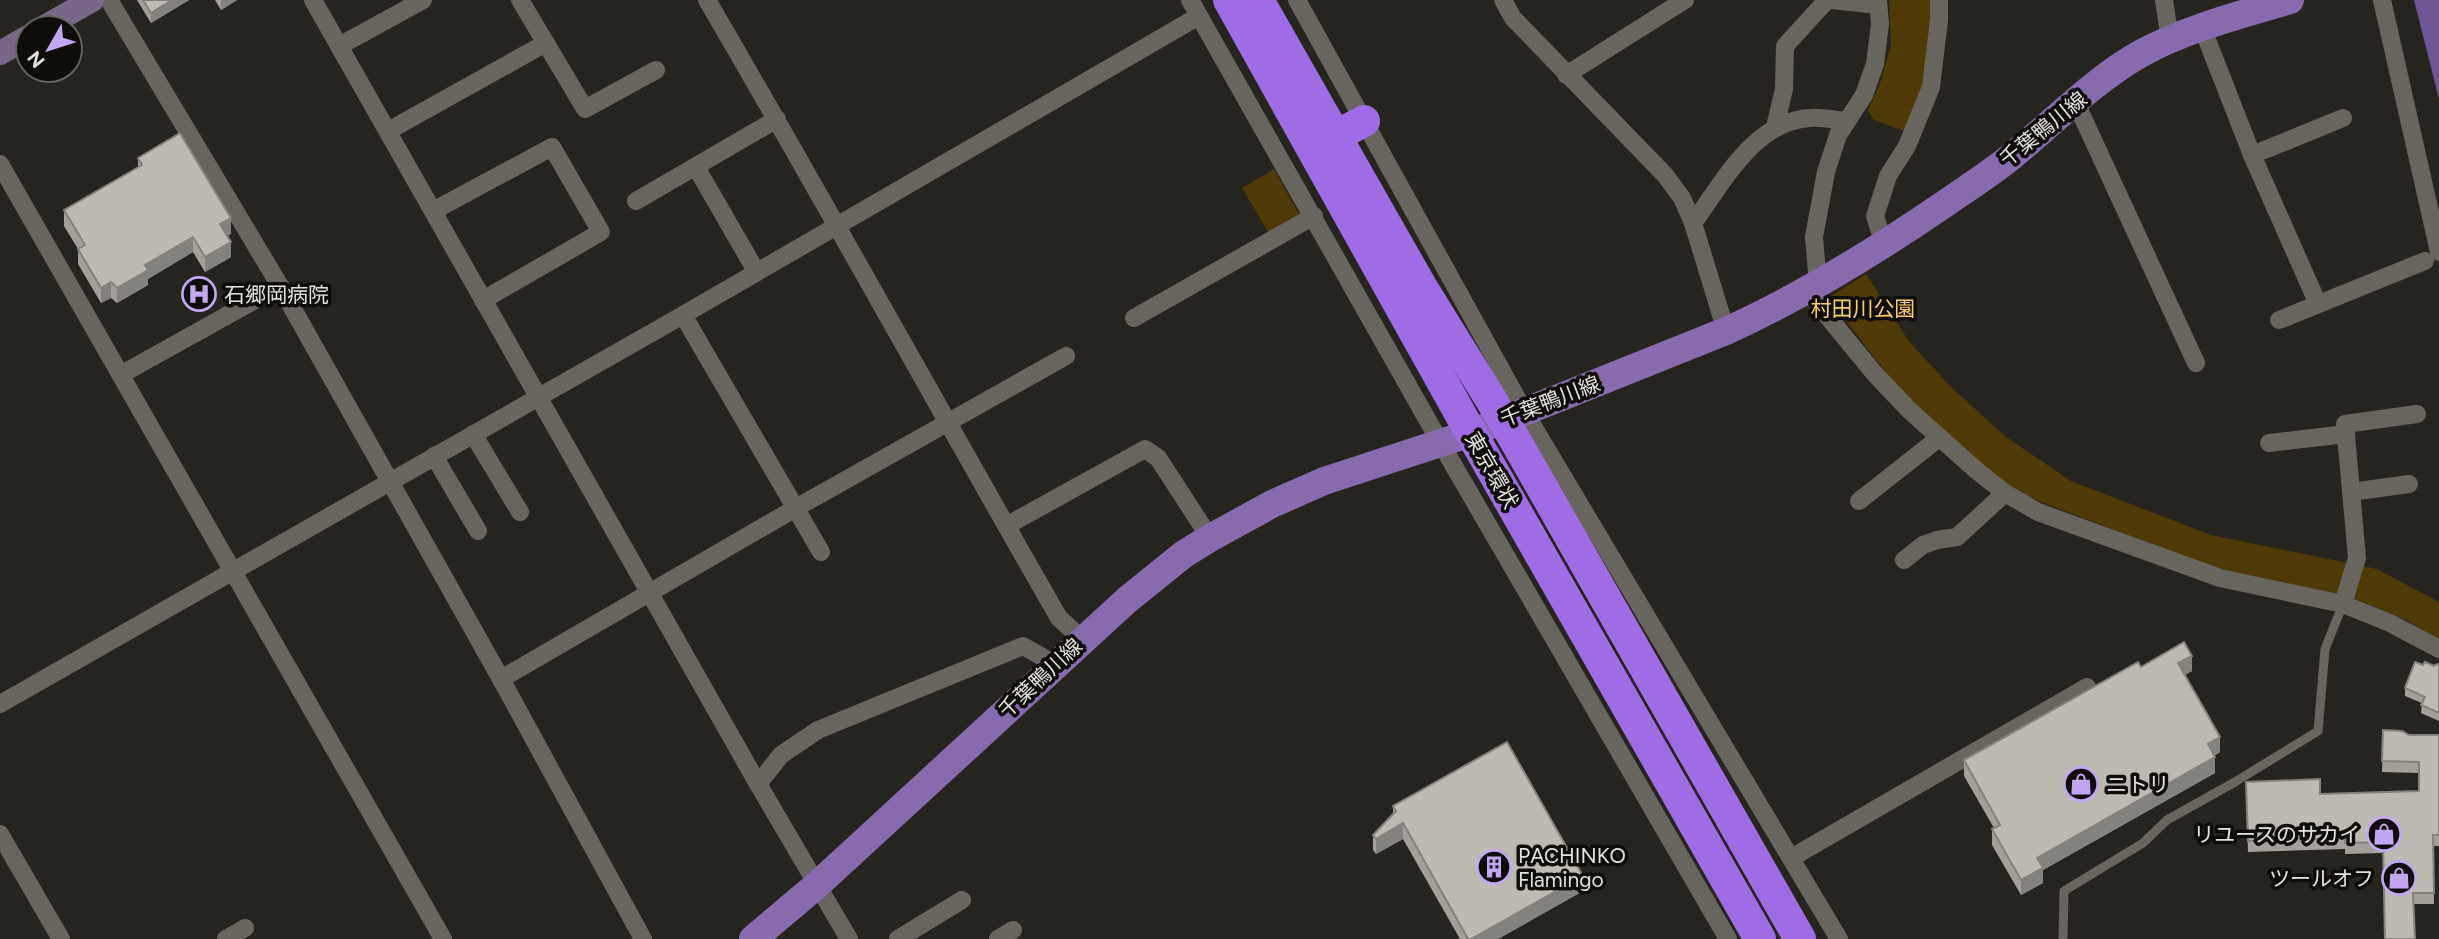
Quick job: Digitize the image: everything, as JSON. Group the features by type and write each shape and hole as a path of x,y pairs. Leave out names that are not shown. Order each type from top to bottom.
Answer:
{"highway":[{"name":"東京環状","path":"1229,0 1759,939"},
{"name":"東京環状","path":"1258,0 1422,288 1514,415 1723,806 1800,939"},
{"path":"1336,136 1364,121"},
{"name":"東京環状","path":"1723,806 1763,906 1782,939"}],"main road":[{"path":"68,14 92,0"},
{"name":"千葉鴨川線","path":"753,939 817,885 1082,639 1184,554 1210,538 1324,481 1471,433 1767,313 1884,244 2005,161 2114,70 2170,40 2202,27 2290,0"}],"street":[{"path":"109,0 280,286 501,679 643,939"},
{"path":"313,0 758,784 849,939"},
{"path":"340,46 423,0"},
{"path":"520,0 585,109 656,70"},
{"path":"707,0 1059,618 1082,639"},
{"path":"1190,0 1440,442 1728,939"},
{"path":"1297,0 1364,121 1514,415 1557,467 1839,939"},
{"path":"1503,0 1513,18 1665,175 1682,198 1693,223 1726,331"},
{"path":"1566,75 1685,0"},
{"path":"1775,127 1784,89 1785,46 1827,0"},
{"path":"1832,0 1878,2 1880,24 1875,64 1864,94 1838,135 1826,172 1814,237 1812,287 1874,373 1939,438 2006,494 2038,512 2220,578 2343,604 2390,623 2439,649"},
{"path":"1884,244 1875,216 1888,176 1907,146 1931,87 1939,0"},
{"path":"2165,0 2170,40"},
{"path":"2279,320 2432,256 2382,0"},
{"path":"0,704 683,315 1199,16"},
{"path":"2202,27 2252,155 2318,304"},
{"path":"388,131 546,43"},
{"path":"2076,103 2196,363"},
{"path":"1693,223 1754,141 1775,127 1809,118 1847,121"},
{"path":"2252,155 2343,118"},
{"path":"636,201 777,119"},
{"path":"433,211 552,147 601,232 483,300"},
{"path":"0,164 443,939"},
{"path":"696,167 756,271"},
{"path":"1134,318 1314,216"},
{"path":"121,374 280,286"},
{"path":"683,315 821,552"},
{"path":"501,679 794,509 1066,356"},
{"path":"2343,604 2357,558 2345,424 2417,414"},
{"path":"2269,443 2346,434"},
{"path":"473,435 520,512"},
{"path":"1859,501 1939,438"},
{"path":"1006,526 1145,449 1158,458 1210,538"},
{"path":"434,456 478,531"},
{"path":"2351,492 2409,484"},
{"path":"1904,560 1923,545 1957,537 2006,494"},
{"path":"758,784 781,755 818,730 1010,651 1023,646 1055,664"},
{"path":"1791,858 2087,687"},
{"path":"0,834 61,939"},
{"path":"898,939 962,900"},
{"path":"226,939 245,928"}],"lane":[{"path":"2063,939 2064,891 2143,843 2167,820 2318,731 2325,649 2343,604"}],"green space":[{"path":"1889,0 1934,0 1928,77 1907,132 1874,120 1868,110 1880,83 1891,45"},
{"path":"1274,169 1299,214 1268,232 1242,188"},
{"name":"村田川公園","path":"1866,274 1908,340 1949,385 2006,437 2071,481 2211,535 2377,569 2439,602 2439,640 2408,621 2351,597 2212,567 2023,495 1990,474 1939,430 1889,376 1828,298"}],"shaded area":[{"path":"2414,0 2439,0 2439,99"}],"building":[{"path":"143,0 172,0 151,13"},
{"path":"180,133 231,218 220,224 231,242 205,257 193,237 145,265 148,270 117,288 111,282 101,288 78,249 85,245 64,210 142,165 138,158"},
{"path":"2184,642 2192,656 2178,663 2220,737 2208,744 2215,757 2037,858 2043,868 2021,880 1992,829 2000,825 1964,760 2138,662 2141,667"},
{"path":"2415,662 2439,665 2439,713 2421,705 2425,697 2405,688"},
{"path":"2383,730 2402,731 2409,735 2439,735 2439,835 2433,835 2434,893 2413,893 2415,939 2385,939 2383,842 2345,843 2345,838 2248,841 2246,782 2320,779 2320,794 2419,791 2419,762 2382,761"},
{"name":"PACHINKO Flamingo","path":"1507,742 1583,876 1468,939 1403,823 1376,839 1373,835 1396,811 1393,806"}],"place":[{"name":"石郷岡病院","path":"199,294"},
{"name":"ニトリ","path":"2081,784"},
{"name":"リユースのサカイ","path":"2384,834"},
{"name":"PACHINKO Flamingo","path":"1494,867"},
{"name":"ツールオフ","path":"2399,878"}]}
